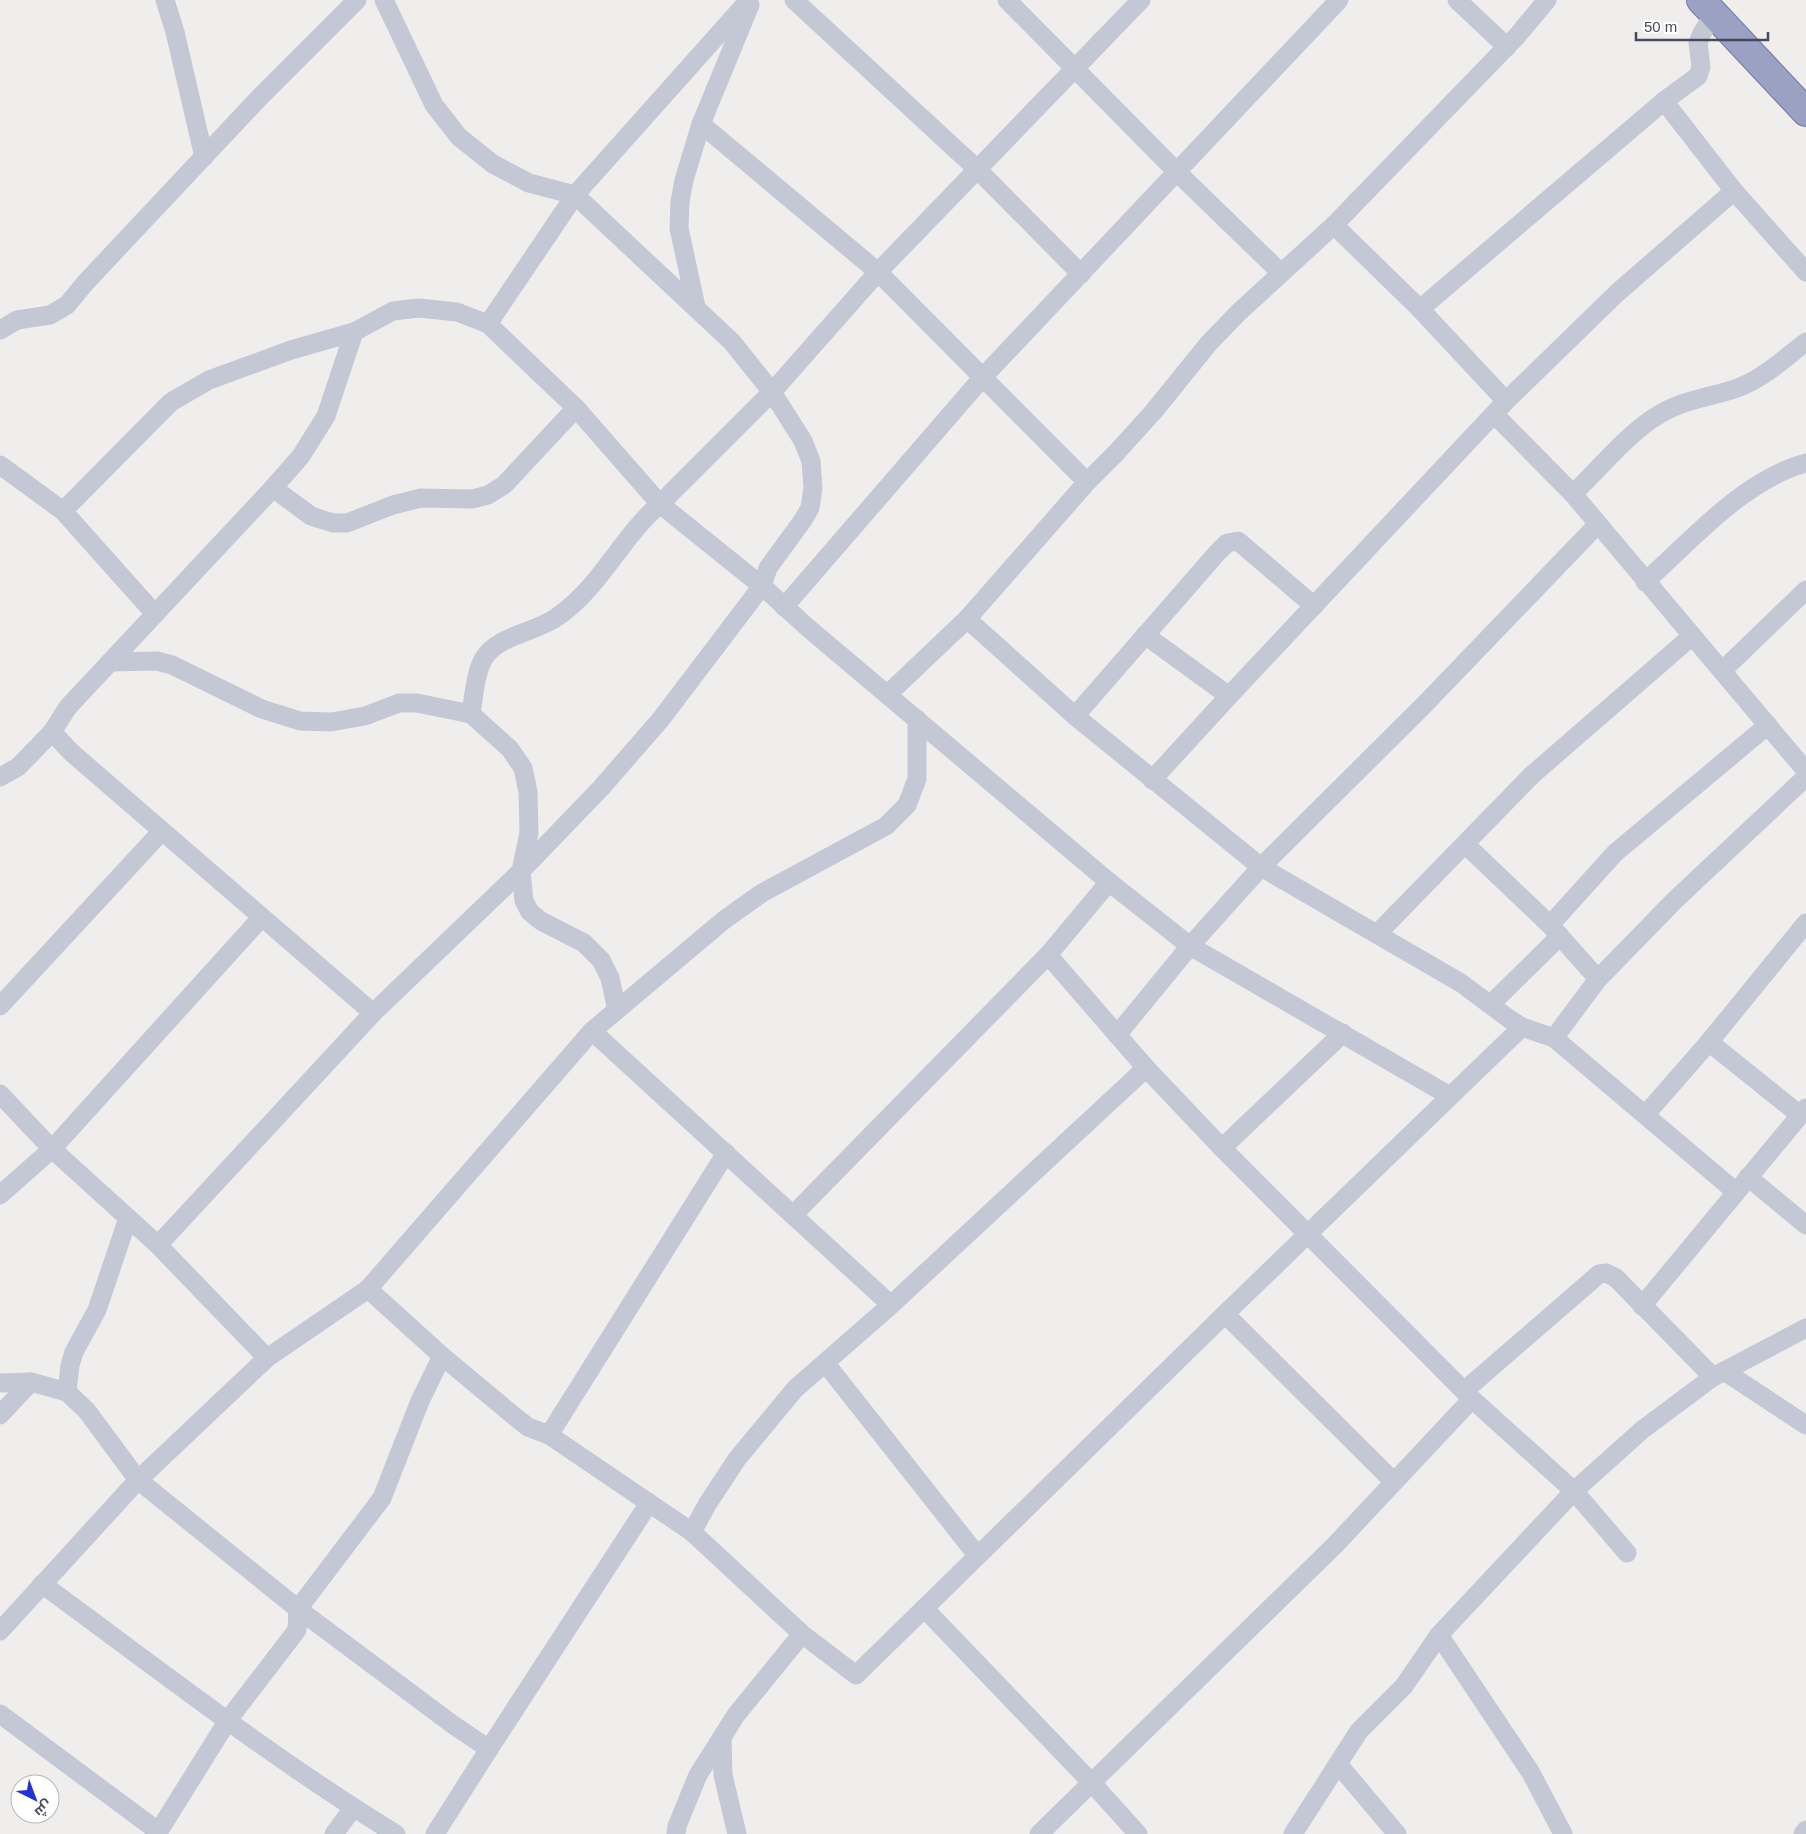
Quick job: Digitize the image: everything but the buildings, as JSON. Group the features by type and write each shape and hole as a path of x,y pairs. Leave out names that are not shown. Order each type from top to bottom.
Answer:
{"highway":[{"path":"1708,7 1806,112"}],"street":[{"path":"165,0 175,32 204,157"},
{"path":"0,330 17,320 50,315 67,305 86,282 259,98 357,0"},
{"path":"158,1246 373,1013 521,871 601,788 661,720 762,586 768,568 810,508 813,488 811,461 803,441 772,392 732,342 575,195 529,183 493,164 459,137 434,105 384,0"},
{"path":"488,324 575,195 750,0"},
{"path":"696,307 679,228 684,180 702,124 750,0"},
{"path":"794,0 977,169 1081,274"},
{"path":"1007,0 1177,172 1281,273"},
{"path":"471,714 478,674 484,658 496,646 556,618 577,602 605,570 647,515 772,392 878,272 1141,0"},
{"path":"784,606 983,377 1340,0"},
{"path":"1457,0 1507,47"},
{"path":"888,694 967,620 1087,482 1154,411 1209,343 1334,225 1507,47 1547,0"},
{"path":"1420,309 1664,101 1698,76 1702,68 1698,43 1708,7"},
{"path":"1664,101 1734,192 1806,272"},
{"path":"702,124 878,272 1087,482"},
{"path":"1152,780 1500,408 1617,293 1734,192"},
{"path":"1334,225 1420,309 1645,582 1806,771"},
{"path":"63,511 171,402 209,380 291,350 354,332 393,311 419,308 458,312 488,324 576,408 660,504 762,586 1109,882 1190,946 1450,1096"},
{"path":"0,777 18,767 52,732 68,707 301,456 326,416 354,332"},
{"path":"1573,494 1640,428 1660,414 1679,405 1747,384 1760,377 1806,342"},
{"path":"273,488 311,516 334,523 347,523 392,505 421,498 472,500 488,495 504,485 576,408"},
{"path":"1645,582 1722,511 1740,497 1774,476 1794,466 1806,463"},
{"path":"0,465 63,511 154,614"},
{"path":"1117,1035 1190,946 1261,867 1424,705 1598,524"},
{"path":"1075,716 1217,553 1227,544 1238,541 1314,606"},
{"path":"1722,671 1806,590"},
{"path":"967,620 1075,716 1261,867 1461,983 1522,1027 1554,1038 1736,1192"},
{"path":"1145,635 1229,696"},
{"path":"1377,934 1532,775 1692,636"},
{"path":"110,662 157,661 172,665 262,709 300,721 331,722 366,716 399,703 417,703 471,714 510,749 522,768 528,792 529,833 521,871 524,901 530,912 541,921 584,943 602,960 610,978 617,1010"},
{"path":"0,1631 138,1480 267,1358 368,1289 592,1031 724,920 762,893 886,826 907,804 916,779 917,718"},
{"path":"1491,1004 1555,930 1615,853 1768,725"},
{"path":"52,732 72,753 373,1013"},
{"path":"1554,1038 1598,979 1676,900 1806,777"},
{"path":"0,1006 162,831"},
{"path":"1465,844 1555,930 1598,979"},
{"path":"793,1215 1048,954 1109,882"},
{"path":"0,1195 52,1149 261,918"},
{"path":"1646,1114 1709,1042 1806,923"},
{"path":"1048,954 1146,1068 1222,1148 1468,1395 1574,1491 1627,1553"},
{"path":"368,1289 442,1356 521,1422 528,1427 549,1435 692,1532 802,1634 856,1675 1224,1314 1522,1027"},
{"path":"592,1031 891,1305"},
{"path":"1222,1148 1342,1034"},
{"path":"1642,1306 1803,1112 1709,1042"},
{"path":"692,1532 737,1459 796,1389 891,1305 1146,1068"},
{"path":"0,1094 52,1149 158,1246 267,1358"},
{"path":"549,1435 726,1153"},
{"path":"1748,1177 1806,1225"},
{"path":"67,1392 70,1365 74,1352 97,1310 128,1218"},
{"path":"1038,1834 1336,1545 1394,1482 1468,1395 1599,1274 1606,1273 1616,1278 1642,1306 1719,1374 1806,1425"},
{"path":"1224,1314 1394,1482"},
{"path":"1293,1834 1358,1732 1404,1686 1439,1635 1574,1491 1642,1430 1719,1374 1806,1328"},
{"path":"0,1714 158,1833 228,1720 296,1630 298,1609 382,1498 420,1401 442,1356"},
{"path":"826,1364 977,1556"},
{"path":"0,1415 31,1382"},
{"path":"0,1383 31,1382 67,1392 87,1411 138,1480 298,1609 452,1724 489,1748"},
{"path":"435,1834 649,1503"},
{"path":"42,1584 287,1763 353,1808 396,1834"},
{"path":"924,1608 1091,1782 1138,1834"},
{"path":"676,1834 677,1826 698,1775 736,1715 802,1634"},
{"path":"1439,1635 1531,1773 1563,1834"},
{"path":"722,1738 723,1775 737,1834"},
{"path":"1338,1764 1397,1834"},
{"path":"334,1834 353,1808"},
{"path":"1803,1834 1806,1830"}]}
